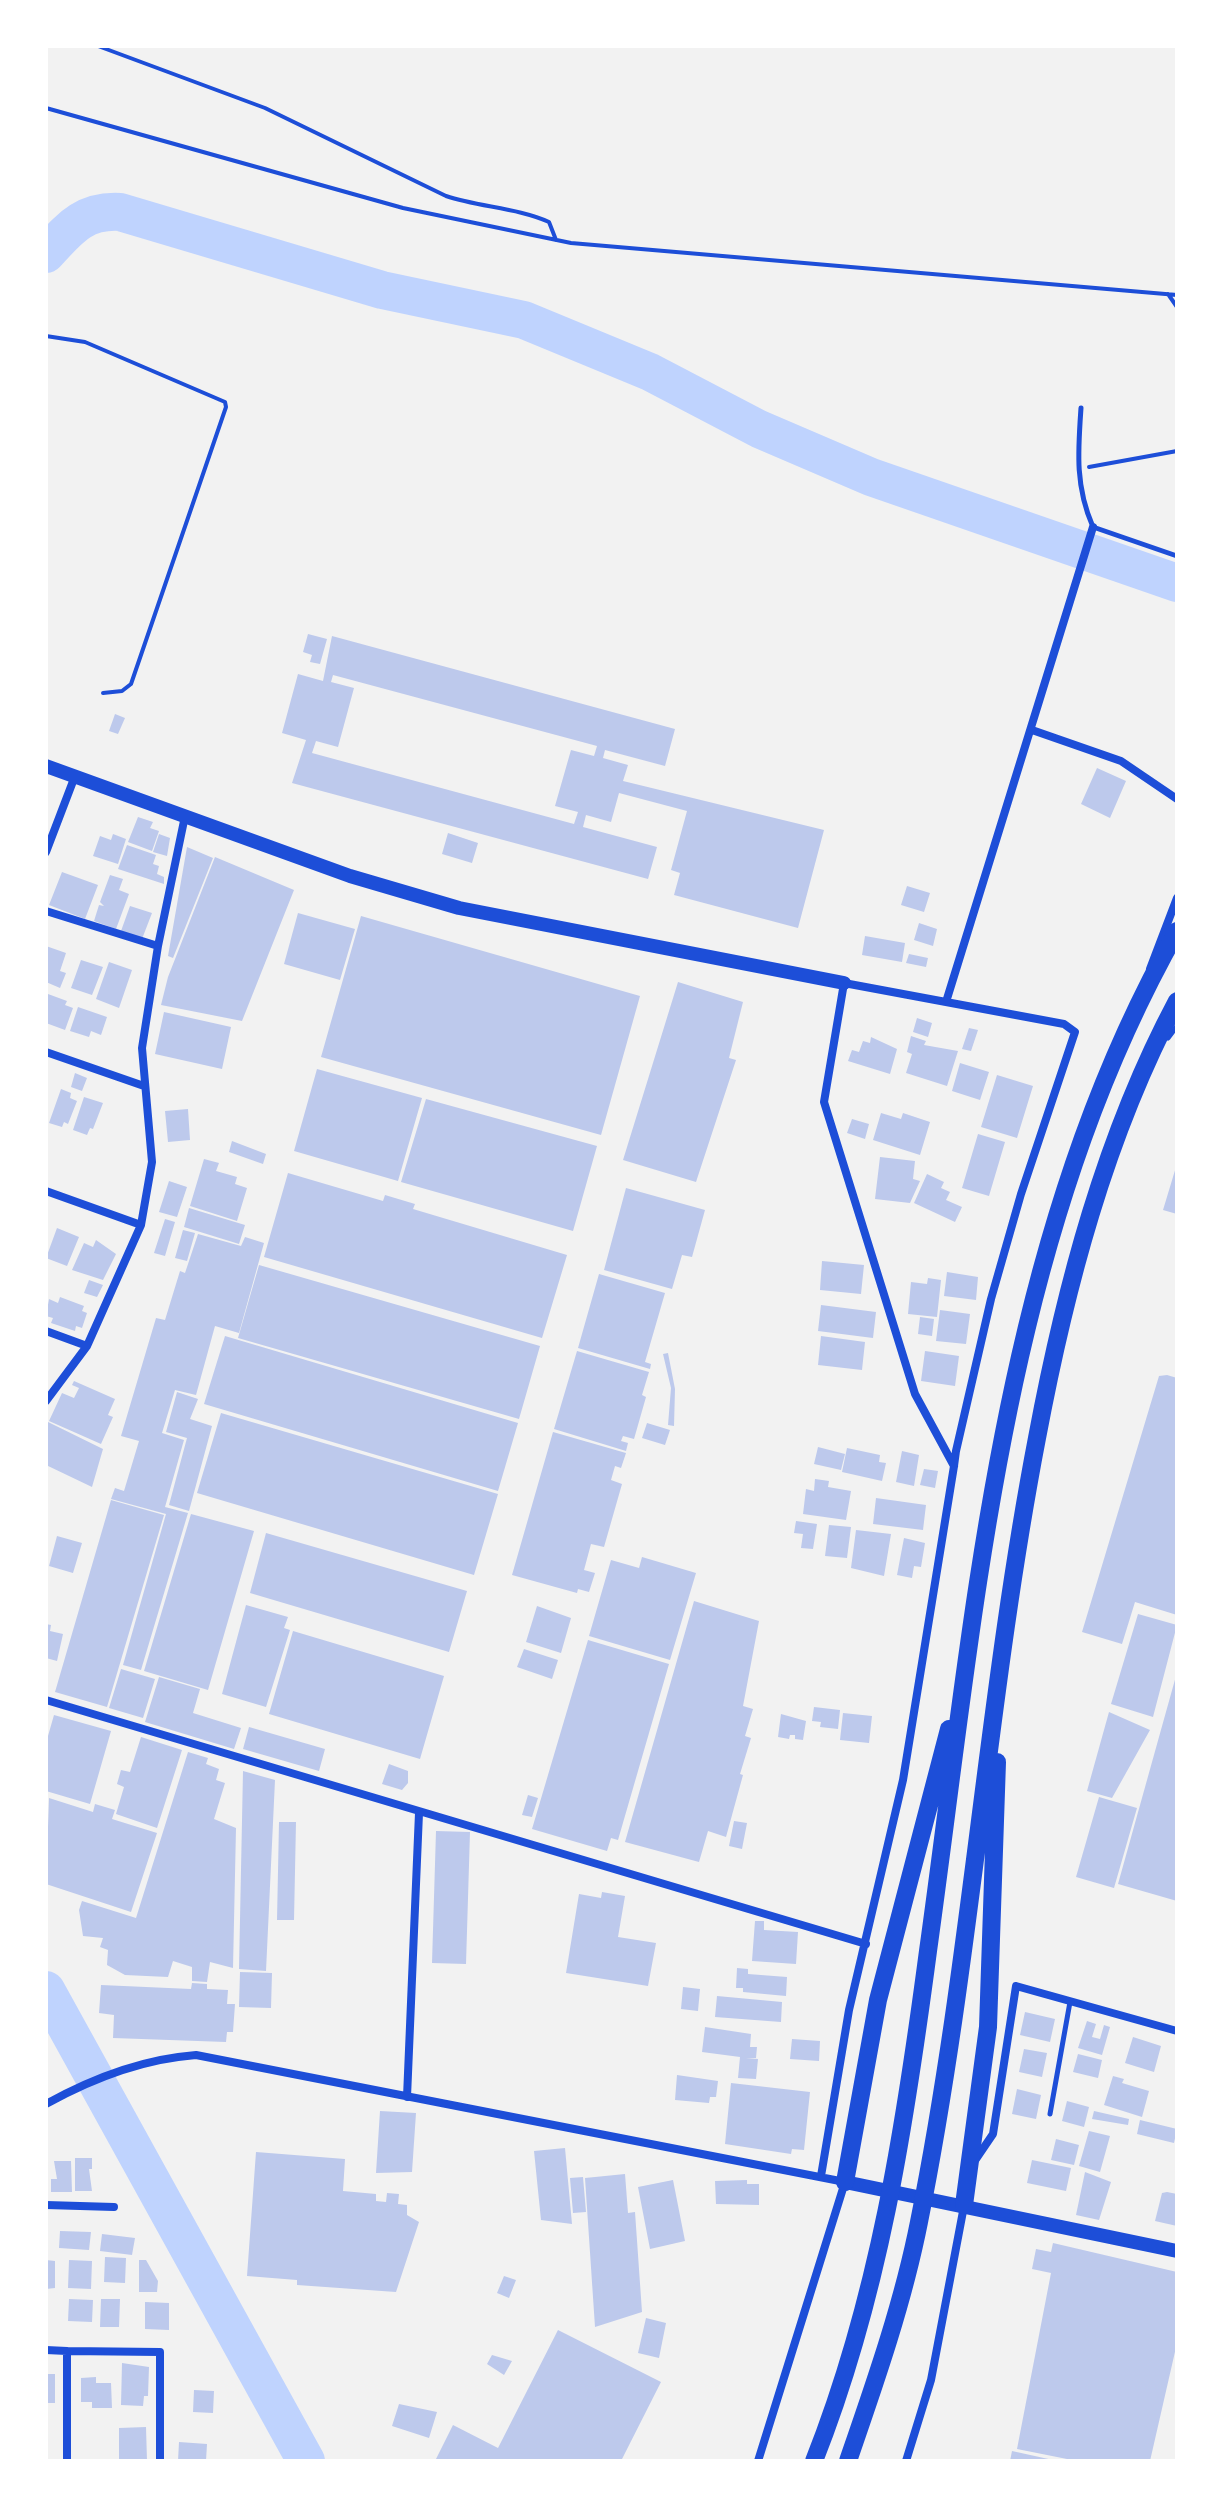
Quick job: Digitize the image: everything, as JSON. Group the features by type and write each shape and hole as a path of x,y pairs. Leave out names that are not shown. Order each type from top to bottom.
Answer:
{"highway":[{"path":"814,2461 851,2354 897,2170 995,1483 1031,1313 1080,1148 1106,1077 1140,1000 1177,931"},
{"path":"848,2461 872,2391 918,2227 1026,1492 1062,1319 1097,1198 1136,1089 1177,1001"},
{"path":"845,2182 878,2000 969,1653"},
{"path":"964,2205 988,2027 1000,1659"}],"street":[{"path":"946,1002 1093,527"},
{"path":"1032,730 1121,761 1177,799"},
{"path":"46,766 350,876 459,908 1064,1024 1075,1032 1000,1269 954,1466 903,1780 849,2010 821,2176"},
{"path":"46,852 75,776"},
{"path":"46,1401 87,1346 141,1225 152,1162 142,1048 158,946 185,816"},
{"path":"1140,1000 1165,923 1177,898"},
{"path":"46,911 158,946"},
{"path":"844,983 824,1102 915,1394 954,1466"},
{"path":"46,1052 144,1086"},
{"path":"46,1191 141,1225"},
{"path":"46,1331 87,1346"},
{"path":"46,1700 866,1944"},
{"path":"407,2097 419,1813"},
{"path":"968,2170 993,2134 1016,1986 1177,2031"},
{"path":"46,2104 124,2069 159,2058 196,2055 821,2176 1177,2251"},
{"path":"758,2461 845,2182"},
{"path":"46,2205 114,2207"},
{"path":"906,2461 931,2380 964,2205"},
{"path":"46,2350 160,2352 160,2461"},
{"path":"67,2351 67,2461"}],"lane":[{"path":"1081,408 1077,468 1081,499 1093,527 1177,556"},
{"path":"1136,1089 1177,1026"},
{"path":"1050,2114 1070,2002"}],"path":[{"path":"98,46 265,108 446,196 473,205 534,215 549,222 556,240"},
{"path":"46,108 403,208 450,220 523,230 556,240 1177,295"},
{"path":"1168,294 1177,307"},
{"path":"46,336 85,342 225,402 226,407 131,684 122,691 103,693"},
{"path":"1077,468 1112,466 1177,451"}],"building":[{"path":"308,634 327,639 320,664 310,662 312,655 303,652"},
{"path":"332,636 675,729 665,766 605,750 603,758 628,765 623,781 824,830 798,928 674,895 680,873 671,870 687,811 619,793 611,822 586,815 583,827 657,847 648,879 292,783 306,740 282,733 298,674 323,681","holes":["333,675 597,746 594,756 571,750 555,806 578,812 574,824 312,753 316,741 338,747 354,688 331,682"]},
{"path":"115,714 125,718 118,734 109,731"},
{"path":"1097,768 1126,781 1110,818 1081,804"},
{"path":"138,817 153,822 150,828 159,831 152,851 128,842"},
{"path":"448,833 478,843 472,863 442,854"},
{"path":"113,834 126,839 118,864 93,856 100,836 111,840"},
{"path":"159,834 170,838 167,856 153,852"},
{"path":"127,845 156,855 153,864 159,866 157,874 164,877 164,884 118,869"},
{"path":"187,847 213,858 173,958 168,956"},
{"path":"215,857 294,890 242,1021 161,1005 168,977"},
{"path":"62,872 98,885 85,919 49,905"},
{"path":"110,875 123,879 119,890 129,894 116,929 94,921 99,905 104,906 100,902"},
{"path":"907,886 930,893 924,912 901,905"},
{"path":"130,906 152,913 142,939 121,931"},
{"path":"298,913 355,929 340,980 284,964"},
{"path":"361,916 640,996 601,1135 321,1057"},
{"path":"919,923 937,929 933,946 914,940"},
{"path":"865,936 905,943 902,962 862,955"},
{"path":"46,946 66,953 60,971 66,973 60,988 46,982"},
{"path":"909,954 928,958 926,967 906,963"},
{"path":"81,960 103,967 92,995 71,988"},
{"path":"109,962 132,970 119,1008 96,999"},
{"path":"678,982 743,1002 729,1058 736,1060 696,1182 623,1160"},
{"path":"48,994 67,1001 65,1005 73,1008 65,1030 46,1023"},
{"path":"78,1007 107,1017 101,1035 91,1031 89,1037 70,1031"},
{"path":"164,1012 231,1027 222,1069 155,1054"},
{"path":"917,1018 932,1023 928,1037 913,1032"},
{"path":"969,1028 978,1030 971,1051 962,1049"},
{"path":"911,1036 926,1041 924,1045 958,1051 947,1086 906,1073 912,1054 907,1052"},
{"path":"871,1037 897,1049 890,1074 848,1061 852,1050 859,1052 863,1041 870,1043"},
{"path":"960,1063 989,1072 980,1100 952,1091"},
{"path":"317,1069 422,1098 398,1181 294,1151"},
{"path":"75,1073 87,1078 82,1091 71,1087"},
{"path":"997,1075 1033,1086 1017,1138 981,1127"},
{"path":"61,1089 71,1093 70,1098 77,1101 68,1124 64,1122 62,1127 49,1123"},
{"path":"84,1097 103,1103 93,1129 90,1128 87,1135 73,1130"},
{"path":"426,1099 597,1146 573,1231 401,1182"},
{"path":"188,1109 190,1140 168,1142 165,1111"},
{"path":"881,1113 901,1119 903,1113 930,1122 920,1155 873,1140"},
{"path":"852,1119 869,1124 865,1139 847,1133"},
{"path":"978,1134 1005,1142 989,1196 962,1188"},
{"path":"232,1141 266,1154 263,1164 229,1152"},
{"path":"880,1157 915,1161 913,1179 920,1181 910,1203 875,1199"},
{"path":"204,1159 219,1163 216,1171 237,1177 235,1184 247,1188 237,1221 190,1206"},
{"path":"1177,1167 1177,1214 1163,1210"},
{"path":"288,1173 383,1201 385,1195 415,1204 413,1209 567,1255 542,1338 264,1257"},
{"path":"927,1174 944,1182 941,1188 950,1192 946,1200 962,1207 955,1222 914,1203"},
{"path":"169,1181 187,1187 177,1217 159,1212"},
{"path":"626,1188 705,1210 692,1257 682,1255 672,1289 604,1270"},
{"path":"189,1208 245,1225 239,1244 184,1227"},
{"path":"165,1219 175,1222 165,1256 154,1253"},
{"path":"57,1228 79,1237 67,1266 46,1258"},
{"path":"183,1230 195,1233 187,1261 175,1258"},
{"path":"198,1234 241,1246 245,1237 264,1243 239,1333 215,1326 196,1395 175,1390 162,1433 184,1440 165,1507 188,1513 141,1670 123,1665 166,1514 111,1499 115,1488 124,1491 139,1441 121,1436 156,1318 165,1320 180,1271 185,1273"},
{"path":"96,1240 116,1254 103,1280 72,1270 84,1243 93,1247"},
{"path":"822,1261 864,1265 861,1294 820,1290"},
{"path":"259,1265 540,1346 519,1419 238,1338"},
{"path":"947,1272 978,1277 976,1300 944,1296"},
{"path":"599,1274 665,1293 645,1362 651,1364 650,1369 578,1348"},
{"path":"928,1278 941,1280 937,1317 908,1314 911,1282 927,1284"},
{"path":"89,1280 103,1285 97,1297 84,1293"},
{"path":"60,1297 84,1306 82,1311 87,1313 82,1328 76,1326 75,1331 51,1323 53,1318 46,1316 49,1299 58,1303"},
{"path":"821,1305 876,1312 873,1338 818,1331"},
{"path":"940,1310 970,1314 966,1344 936,1341"},
{"path":"920,1317 934,1319 932,1336 918,1334"},
{"path":"225,1336 518,1423 498,1491 204,1404"},
{"path":"821,1336 865,1342 862,1370 818,1365"},
{"path":"577,1351 649,1372 642,1395 646,1397 634,1439 623,1436 621,1441 628,1443 626,1451 554,1429"},
{"path":"925,1351 959,1356 955,1386 921,1381"},
{"path":"668,1353 675,1389 674,1426 668,1425 671,1388 663,1354"},
{"path":"1159,1376 1177,1378 1177,1615 1135,1602 1122,1644 1082,1632"},
{"path":"74,1381 115,1399 108,1415 113,1417 101,1444 49,1421 62,1393 74,1398 79,1388 72,1385"},
{"path":"177,1392 198,1399 190,1419 212,1426 189,1511 169,1505 187,1438 166,1432"},
{"path":"221,1413 498,1494 474,1575 197,1493"},
{"path":"46,1421 103,1449 92,1487 46,1465"},
{"path":"647,1423 670,1430 665,1445 642,1438"},
{"path":"553,1432 626,1453 621,1468 615,1466 611,1480 622,1484 604,1547 591,1544 584,1570 595,1573 589,1592 578,1589 577,1593 512,1575"},
{"path":"818,1447 845,1454 841,1470 814,1464"},
{"path":"847,1448 880,1455 879,1462 886,1463 882,1481 842,1472"},
{"path":"902,1451 919,1455 914,1486 896,1482"},
{"path":"924,1469 938,1471 935,1488 920,1485"},
{"path":"815,1479 829,1481 828,1487 851,1491 846,1520 803,1514 806,1489 814,1491"},
{"path":"876,1498 926,1505 923,1530 873,1524"},
{"path":"111,1500 164,1515 107,1707 55,1692"},
{"path":"191,1514 254,1531 208,1690 144,1671"},
{"path":"796,1521 817,1524 813,1549 801,1548 803,1534 794,1533"},
{"path":"829,1525 851,1527 847,1558 825,1556"},
{"path":"856,1530 891,1534 884,1576 851,1568"},
{"path":"266,1533 467,1591 449,1652 250,1593"},
{"path":"57,1536 82,1543 73,1573 49,1566"},
{"path":"904,1538 925,1543 921,1567 914,1566 912,1578 897,1575"},
{"path":"642,1557 696,1573 670,1660 589,1636 611,1560 639,1568"},
{"path":"694,1601 759,1621 743,1706 753,1709 745,1736 751,1738 740,1774 743,1775 726,1837 708,1831 699,1862 625,1842"},
{"path":"246,1605 288,1617 284,1628 290,1630 266,1707 222,1694"},
{"path":"537,1606 571,1618 561,1653 526,1642"},
{"path":"1138,1614 1177,1625 1153,1717 1111,1704"},
{"path":"46,1624 51,1625 50,1631 63,1634 57,1661 46,1658"},
{"path":"293,1631 444,1676 420,1759 269,1714"},
{"path":"588,1640 669,1664 618,1840 611,1838 607,1851 532,1829"},
{"path":"524,1649 558,1660 552,1679 517,1667"},
{"path":"121,1669 155,1679 143,1718 109,1708"},
{"path":"1177,1676 1177,1901 1118,1884"},
{"path":"159,1677 200,1689 193,1713 241,1728 234,1749 145,1722"},
{"path":"814,1707 840,1710 838,1729 820,1727 821,1722 812,1721"},
{"path":"1109,1712 1150,1730 1112,1798 1087,1791"},
{"path":"843,1713 872,1716 869,1743 840,1740"},
{"path":"781,1714 806,1721 803,1740 795,1739 795,1735 790,1735 789,1739 778,1737"},
{"path":"54,1715 111,1731 90,1804 46,1791 46,1743"},
{"path":"249,1727 325,1749 319,1771 243,1749"},
{"path":"141,1737 182,1750 157,1828 116,1814 124,1787 117,1784 121,1770 130,1772"},
{"path":"188,1752 208,1758 206,1764 219,1769 216,1780 225,1783 214,1819 236,1828 233,1968 210,1962 207,1982 192,1981 192,1967 173,1961 168,1977 125,1975 107,1965 108,1950 100,1947 103,1938 83,1936 79,1910 82,1901 136,1918"},
{"path":"389,1764 408,1771 408,1783 402,1790 382,1784"},
{"path":"243,1771 275,1780 266,1971 239,1969"},
{"path":"528,1795 538,1798 532,1817 522,1815"},
{"path":"1099,1797 1137,1808 1114,1888 1076,1877"},
{"path":"49,1798 93,1812 95,1804 115,1810 112,1819 157,1833 131,1912 46,1884"},
{"path":"734,1821 747,1823 742,1849 729,1846"},
{"path":"279,1822 296,1822 294,1920 277,1920"},
{"path":"436,1831 470,1832 466,1964 432,1963"},
{"path":"602,1892 625,1896 618,1937 656,1943 648,1986 566,1973 579,1894 601,1898"},
{"path":"755,1921 764,1921 764,1930 798,1932 796,1964 752,1961"},
{"path":"737,1968 748,1969 748,1974 787,1977 786,1996 743,1992 743,1988 736,1988"},
{"path":"240,1972 272,1973 271,2008 239,2007"},
{"path":"192,1983 207,1984 207,1989 228,1990 227,2004 235,2004 233,2032 227,2032 226,2042 113,2038 114,2015 99,2013 101,1985 191,1989"},
{"path":"683,1987 700,1989 698,2011 681,2009"},
{"path":"717,1996 782,2002 781,2022 715,2017"},
{"path":"1025,2012 1055,2019 1050,2042 1020,2035"},
{"path":"1087,2021 1096,2024 1092,2037 1100,2039 1104,2025 1110,2027 1102,2055 1078,2048"},
{"path":"705,2027 751,2034 750,2047 757,2047 756,2058 746,2058 758,2059 756,2079 738,2078 740,2057 702,2052"},
{"path":"1133,2037 1161,2046 1154,2072 1125,2063"},
{"path":"792,2039 820,2041 819,2061 790,2059"},
{"path":"1024,2049 1047,2053 1042,2077 1019,2072"},
{"path":"1078,2054 1102,2060 1098,2078 1073,2072"},
{"path":"677,2075 718,2081 716,2097 710,2097 709,2103 675,2100"},
{"path":"1113,2076 1124,2079 1122,2083 1149,2091 1142,2117 1104,2105"},
{"path":"731,2083 810,2092 804,2150 792,2149 791,2154 725,2144"},
{"path":"1017,2089 1041,2095 1036,2119 1012,2114"},
{"path":"1067,2101 1089,2107 1084,2127 1062,2121"},
{"path":"380,2111 416,2113 412,2172 376,2173"},
{"path":"1094,2111 1129,2119 1128,2125 1092,2119"},
{"path":"1140,2120 1177,2129 1174,2143 1137,2134"},
{"path":"1089,2131 1110,2136 1100,2172 1079,2166"},
{"path":"1056,2139 1079,2145 1074,2165 1051,2160"},
{"path":"565,2148 572,2224 541,2220 534,2151"},
{"path":"256,2152 345,2159 343,2191 376,2194 376,2201 386,2202 387,2193 399,2194 398,2204 407,2205 407,2215 419,2222 396,2292 297,2285 297,2280 247,2276"},
{"path":"75,2158 92,2158 92,2169 89,2169 92,2191 75,2191"},
{"path":"1032,2160 1071,2168 1066,2191 1027,2183"},
{"path":"54,2161 71,2161 72,2192 51,2192 51,2179 57,2179"},
{"path":"1085,2172 1111,2182 1099,2220 1076,2215"},
{"path":"625,2174 628,2213 635,2212 642,2312 595,2327 585,2178"},
{"path":"583,2177 586,2212 573,2213 570,2178"},
{"path":"673,2180 685,2241 650,2249 638,2187"},
{"path":"747,2180 747,2184 759,2184 759,2205 716,2204 715,2181"},
{"path":"1162,2193 1177,2194 1177,2226 1155,2221"},
{"path":"60,2231 91,2232 89,2250 59,2248"},
{"path":"102,2234 135,2238 132,2255 100,2251"},
{"path":"1053,2243 1177,2272 1177,2343 1150,2461 1077,2461 1017,2449 1051,2273 1032,2269 1036,2249 1051,2252"},
{"path":"105,2257 126,2258 125,2283 104,2282"},
{"path":"46,2260 55,2261 55,2288 46,2289"},
{"path":"69,2260 92,2261 91,2289 68,2288"},
{"path":"139,2260 146,2260 158,2281 157,2292 139,2292"},
{"path":"504,2276 516,2280 509,2298 497,2293"},
{"path":"69,2299 93,2300 92,2322 68,2321"},
{"path":"101,2299 120,2299 119,2327 100,2327"},
{"path":"145,2302 169,2303 169,2330 145,2329"},
{"path":"646,2318 666,2323 659,2358 638,2353"},
{"path":"558,2330 661,2382 621,2461 435,2461 453,2425 498,2448"},
{"path":"492,2355 512,2361 504,2375 487,2364"},
{"path":"122,2363 149,2367 148,2396 144,2396 143,2406 121,2405"},
{"path":"46,2374 55,2374 55,2403 46,2403"},
{"path":"96,2377 96,2383 111,2383 112,2408 92,2408 92,2402 81,2402 81,2378"},
{"path":"194,2390 214,2391 213,2413 193,2412"},
{"path":"399,2404 437,2412 429,2438 392,2426"},
{"path":"146,2427 147,2461 119,2461 119,2428"},
{"path":"179,2442 207,2444 206,2461 178,2461"},
{"path":"1012,2451 1053,2460 1053,2461 1010,2461"}],"waterway":[{"path":"46,254 70,229 86,218 120,212 382,290 524,320 650,372 759,429 871,477 1177,583"},
{"path":"46,1990 306,2461"}]}
